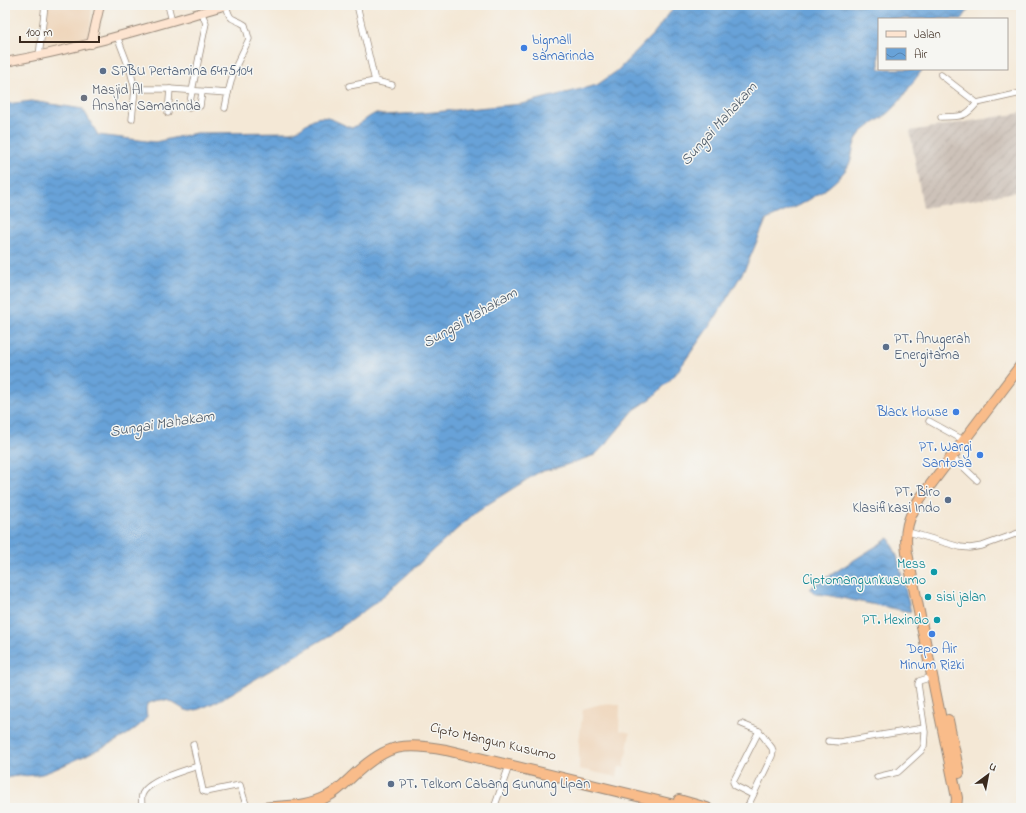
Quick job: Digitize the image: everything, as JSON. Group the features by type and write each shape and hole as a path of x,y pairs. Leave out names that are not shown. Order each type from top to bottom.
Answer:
{"highway":[{"path":"956,808 957,798 907,553 906,527 919,500 1021,365"},
{"path":"961,808 962,796 960,779 952,736 927,628 913,552 912,533 914,523 923,506 1021,374"},
{"name":"Cipto Mangun Kusumo","path":"287,805 293,801 308,798 326,791 373,752 384,745 415,739 446,743 687,808"},
{"name":"Cipto Mangun Kusumo","path":"262,808 287,805 296,807 329,796 377,757 403,746 415,745 446,750 509,766 561,775 685,801 707,808"}],"main road":[{"path":"91,44 100,5"},
{"path":"5,62 91,44 226,5"}],"street":[{"path":"39,56 45,5"},
{"path":"172,21 169,6 175,5"},
{"path":"225,108 234,70 249,39 245,24 233,20 229,16 226,5"},
{"path":"357,5 375,80"},
{"path":"189,108 206,23 201,12"},
{"path":"117,36 130,70 135,89 132,119"},
{"path":"941,75 977,103"},
{"path":"349,86 375,80 392,85"},
{"path":"135,89 170,89 228,93"},
{"path":"168,113 170,89"},
{"path":"200,106 202,92"},
{"path":"941,117 964,116 977,103 1021,93"},
{"path":"930,421 964,441"},
{"path":"957,461 977,480"},
{"path":"912,533 960,547 970,548 982,546 1021,532"},
{"path":"877,777 898,772 921,751 925,739 918,684 919,681 932,677"},
{"path":"742,724 759,730 772,748 773,752 747,808"},
{"path":"828,741 839,742 924,728"},
{"path":"753,796 735,786 733,782 759,730"},
{"path":"193,744 203,791 206,792 240,784 247,808"},
{"path":"142,808 142,795 145,790 162,778 198,766"},
{"path":"494,808 509,766"}],"shaded area":[{"path":"48,5 92,5 89,39 43,49"},
{"path":"1021,113 1021,191 923,208 910,131"},
{"path":"601,704 620,705 619,730 630,733 624,767 619,767 617,777 579,769 579,742 583,709"}],"water":[{"name":"Sungai Mahakam","path":"676,5 972,5 963,18 878,18 878,70 922,70 894,108 860,134 855,142 851,160 847,168 830,186 810,199 766,220 746,267 717,315 675,375 652,398 634,410 595,455 560,467 539,472 477,511 379,600 330,635 227,696 194,711 184,709 165,700 151,702 147,704 147,717 126,736 42,774 9,777 5,779 5,104 32,101 83,109 98,135 155,142 196,133 291,132 299,129 315,118 321,117 331,119 352,128 376,113 382,115 423,113 521,104 597,85 617,71 654,33"},
{"path":"889,538 897,556 911,612 815,594 810,588"}],"place":[{"name":"bigmall samarinda","path":"524,48"},
{"name":"SPBU Pertamina 6475104","path":"103,71"},
{"name":"Masjid Al Anshar Samarinda","path":"84,98"},
{"name":"PT. Anugerah Energitama","path":"886,347"},
{"name":"Black House","path":"956,412"},
{"name":"PT. Wargi Santosa","path":"980,455"},
{"name":"PT. Biro Klasifikasi Indo","path":"948,500"},
{"name":"Mess Ciptomangunkusumo","path":"934,572"},
{"name":"sisi jalan","path":"928,597"},
{"name":"PT. Hexindo","path":"937,620"},
{"name":"Depo Air Minum Rizki","path":"932,634"},
{"name":"PT. Telkom Cabang Gunung Lipan","path":"391,784"}]}
